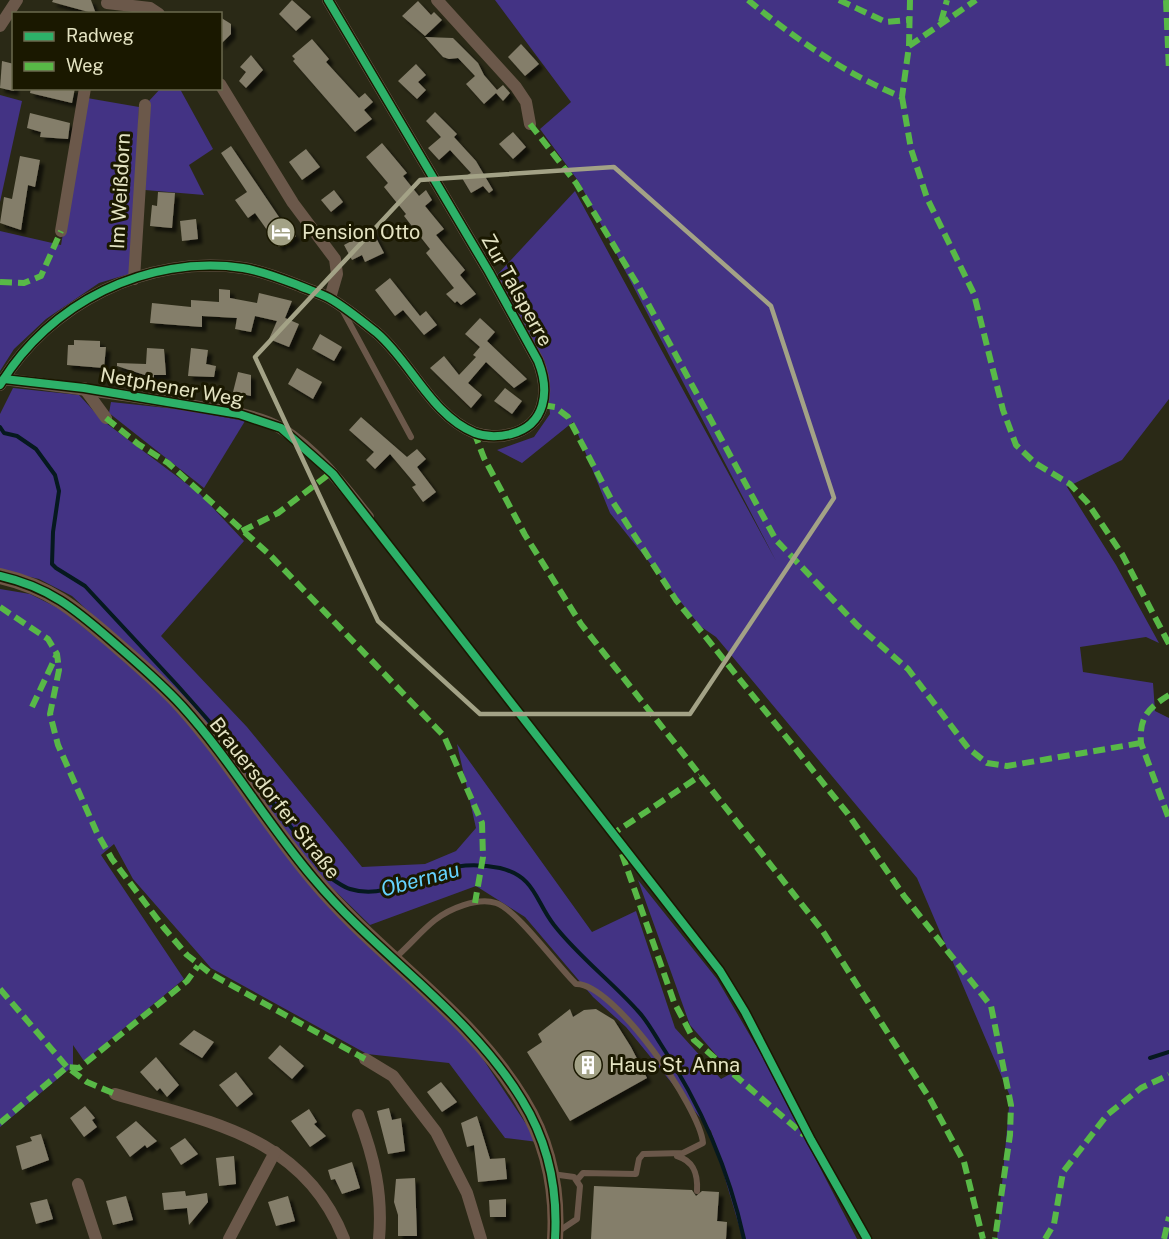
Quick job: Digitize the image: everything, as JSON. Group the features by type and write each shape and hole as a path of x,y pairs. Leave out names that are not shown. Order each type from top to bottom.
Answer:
{"street":[{"path":"0,26 17,0"},
{"name":"Zur Talsperre","path":"2,382 23,354 53,321 75,306 134,279 183,268 244,268 280,278 335,302 378,334 436,401 459,423 474,432 502,436 515,433 526,428 540,414 545,393 538,361 489,272 328,0"},
{"path":"437,0 516,87 526,102 530,124"},
{"path":"107,5 150,8 156,12"},
{"path":"222,87 293,203 335,259 335,302"},
{"path":"61,231 85,90"},
{"name":"Im Weißdorn","path":"134,279 145,105"},
{"name":"Netphener Weg","path":"2,382 84,388 230,412 281,428 333,474 368,517"},
{"path":"84,388 106,418"},
{"name":"Brauersdorfer Straße","path":"0,576 34,586 69,603 182,706 213,743 314,880 395,958 494,1059 524,1102 539,1134 552,1174 556,1236"},
{"path":"365,1059 393,1076 436,1132 467,1192 481,1239"},
{"path":"115,1094 241,1132 275,1152 309,1180 326,1203 344,1239"},
{"path":"358,1115 374,1159 380,1186 380,1239"},
{"path":"229,1239 275,1152"},
{"path":"78,1184 96,1239"}],"lane":[{"path":"335,302 411,437"},
{"path":"395,958 435,920 460,907 475,903 496,903 514,916 576,984 586,984 602,993 629,1018 643,1036 688,1108 703,1140 701,1146 673,1155"},
{"path":"577,1180 583,1173 636,1174 639,1159 643,1154 673,1155 686,1159 693,1166 698,1180 697,1191"},
{"path":"552,1174 564,1174 577,1180 580,1191 577,1219 556,1236"}],"highlighted area":[{"path":"614,167 771,306 834,498 690,714 480,714 378,621 255,357 420,180"}],"shaded area":[{"path":"495,0 1169,0 1169,399 1122,460 1067,487 1116,565 1159,643 1146,637 1080,647 1083,672 1153,683 1155,711 1169,718 1169,1239 997,1239 1010,1096 917,878 716,637 700,626 610,513 573,422 522,463 497,450 534,437 550,414 545,362 497,275 575,191 776,561 579,182 540,129 571,102"},
{"path":"159,90 181,90 213,149 189,165 204,195 145,190 149,101"},
{"path":"0,95 22,101 0,202"},
{"path":"87,98 139,107 132,273 99,283 46,319 14,349 0,371 0,231 61,245"},
{"path":"13,388 79,395 102,420 199,493 244,541 161,636 247,727 362,867 425,864 456,851 476,828 457,744 592,932 636,911 675,1028 721,1079 732,1073 690,1025 638,880 717,979 762,1056 857,1239 743,1239 711,1131 626,1027 593,997 525,917 476,886 370,925 317,873 194,710 72,596 39,579 0,570 0,414"},
{"path":"111,402 186,410 245,421 204,488 109,413"},
{"path":"0,589 30,594 62,610 120,657 179,711 310,883 471,1041 538,1142 505,1138 449,1063 367,1054 211,968 133,879 114,844 101,855 184,979 84,1061 73,1045 73,1066 0,1127"}],"building":[{"path":"53,0 91,0 95,12 89,12 52,2"},
{"path":"292,0 311,17 296,31 279,14"},
{"path":"418,1 431,15 434,12 442,20 425,36 402,16"},
{"path":"222,18 231,24 231,34 222,43"},
{"path":"425,37 453,38 478,63 484,75 497,90 503,85 510,93 503,101 496,93 484,104 466,84 475,76 458,58 443,57"},
{"path":"312,39 329,59 326,62 359,98 365,93 373,102 364,110 372,119 355,132 293,61 295,59 292,56"},
{"path":"521,44 539,64 525,76 508,57"},
{"path":"251,55 263,70 246,88 239,81 246,72 240,67"},
{"path":"2,61 12,64 12,90 14,91 0,88"},
{"path":"416,64 426,75 418,82 426,90 417,99 398,81"},
{"path":"31,90 75,90 72,103 30,93"},
{"path":"435,112 457,134 454,137 476,161 493,190 489,193 483,186 471,193 462,178 471,173 450,150 439,160 428,148 441,137 426,121"},
{"path":"30,113 70,123 68,139 40,137 41,132 27,128"},
{"path":"513,132 526,147 513,159 499,144"},
{"path":"382,143 407,173 403,176 419,196 426,190 432,200 425,206 444,229 436,235 465,270 460,275 476,294 461,305 457,301 455,303 446,294 454,288 426,253 430,249 384,187 388,183 366,157"},
{"path":"231,146 279,217 296,236 287,244 285,242 279,247 255,213 248,218 235,200 247,192 221,153"},
{"path":"306,149 320,167 302,180 289,162"},
{"path":"20,156 40,160 35,187 28,185 21,230 0,223 4,197 12,199"},
{"path":"334,190 343,202 331,212 321,200"},
{"path":"158,192 175,193 172,228 150,226 152,205 157,206"},
{"path":"196,219 198,239 182,241 180,221"},
{"path":"372,230 384,253 365,262 362,255 352,260 344,245"},
{"path":"390,278 420,316 426,311 437,325 424,335 403,310 395,316 375,290"},
{"path":"219,289 230,290 230,298 257,303 259,293 292,301 285,318 299,324 289,347 269,339 277,321 255,316 251,332 235,329 237,318 202,316 202,327 150,323 152,303 191,307 191,300 219,302"},
{"path":"480,318 495,332 487,341 527,379 514,388 486,362 468,383 482,395 471,408 430,368 444,356 459,375 476,357 473,355 480,347 465,334"},
{"path":"320,334 342,347 334,361 312,349"},
{"path":"74,340 100,341 100,347 106,347 104,368 67,365 68,345 74,345"},
{"path":"147,348 164,349 166,375 154,375 154,378 117,366 117,363 146,364"},
{"path":"191,348 208,350 206,364 216,366 214,377 188,376"},
{"path":"297,368 322,382 313,399 288,384"},
{"path":"238,372 251,375 251,396 233,392"},
{"path":"505,388 522,401 512,414 494,401"},
{"path":"361,417 407,457 417,449 426,459 417,467 436,492 423,502 412,487 416,485 390,454 375,469 366,460 374,452 349,430"},
{"name":"Haus St. Anna","path":"570,1009 573,1017 584,1010 596,1009 614,1020 647,1078 570,1121 527,1052 542,1042 538,1034"},
{"path":"194,1030 214,1042 202,1058 179,1044"},
{"path":"280,1045 304,1066 292,1079 268,1058"},
{"path":"156,1057 179,1085 167,1097 160,1088 157,1091 140,1072"},
{"path":"236,1072 253,1094 237,1107 219,1085"},
{"path":"441,1082 457,1102 442,1112 427,1092"},
{"path":"85,1106 95,1118 92,1120 97,1127 84,1137 70,1118"},
{"path":"389,1108 392,1120 401,1118 405,1151 388,1154 377,1111"},
{"path":"309,1109 317,1122 314,1124 326,1136 310,1147 291,1121"},
{"path":"477,1116 490,1159 505,1158 507,1179 478,1182 474,1145 467,1147 461,1123"},
{"path":"136,1121 157,1141 147,1148 145,1145 130,1157 116,1137"},
{"path":"41,1134 49,1160 22,1170 16,1146 32,1141 30,1137"},
{"path":"185,1138 198,1154 181,1165 170,1148"},
{"path":"234,1156 236,1184 219,1186 216,1158"},
{"path":"352,1162 360,1188 342,1194 335,1179 331,1180 328,1170"},
{"path":"415,1178 417,1236 398,1236 398,1215 394,1202 396,1179"},
{"path":"594,1186 692,1190 696,1196 702,1191 719,1192 717,1221 727,1222 726,1239 591,1239"},
{"path":"185,1191 186,1196 207,1193 208,1202 189,1225 187,1208 164,1210 162,1193"},
{"path":"126,1196 133,1220 113,1225 106,1201"},
{"path":"288,1196 295,1221 276,1226 268,1202"},
{"path":"47,1199 53,1219 36,1224 30,1203"},
{"path":"506,1199 506,1217 490,1217 489,1200"}],"waterway":[{"name":"Obernau","path":"0,427 4,433 17,436 36,449 55,475 59,491 53,532 52,564 85,586 216,729 330,878 350,889 374,892 397,887 449,868 478,865 512,872 528,884 563,936 643,1017 674,1066 711,1137 730,1188 744,1239"},
{"path":"1150,1058 1169,1052"}],"marked path":[{"path":"748,0 841,67 902,97 909,46 910,0"},
{"path":"839,0 886,22 909,20"},
{"path":"941,22 947,0"},
{"path":"909,46 976,0"},
{"path":"1166,0 1169,71"},
{"path":"902,97 911,149 927,198 974,294 1003,410 1016,445 1035,463 1070,484 1087,502 1122,554 1169,644"},
{"path":"530,124 576,183 639,287 776,540 857,625 908,669 968,748 987,763 1007,766 1141,743"},
{"path":"0,282 24,283 41,276 61,231"},
{"path":"543,405 555,407 568,417 611,499 676,600 848,814 904,896 991,1006 1011,1105 1010,1135 995,1239"},
{"path":"106,418 138,444 168,463 271,556 444,736 482,823 483,857 475,903"},
{"path":"474,432 484,458 525,535 581,624 822,930 930,1099 964,1162 983,1239"},
{"path":"242,531 278,513 332,472"},
{"path":"0,607 48,639 57,654 59,670 50,714 58,745 97,833 112,859 164,928 187,955 211,974 365,1059"},
{"path":"32,707 57,654"},
{"path":"1169,695 1155,704 1146,714 1141,734 1141,743 1169,819"},
{"path":"616,838 614,833 700,776"},
{"path":"622,854 674,1002 694,1040 804,1135"},
{"path":"0,1123 67,1067 79,1068 187,981 198,966"},
{"path":"0,989 67,1067 87,1082 115,1094"},
{"path":"1045,1239 1054,1224 1063,1172 1107,1115 1141,1088 1169,1075"},
{"path":"1164,1239 1169,1217"}],"cycle path":[{"path":"0,385 21,356 45,330 73,308 104,290 137,277 171,269 207,266 243,268 258,271 318,293 347,310 389,345 434,401 460,425 475,433 497,436 523,430 532,423 538,415 544,395 542,372 538,361 489,272 328,0"},
{"path":"4,379 84,388 239,414 281,428 333,474 720,971 745,1012 811,1140 867,1239"},
{"path":"0,576 33,586 73,609 148,672 182,706 217,748 314,879 366,934 450,1012 501,1068 531,1116 545,1150 553,1185 555,1239"}],"place":[{"name":"Pension Otto","path":"281,232"},
{"name":"Haus St. Anna","path":"588,1065"}]}
